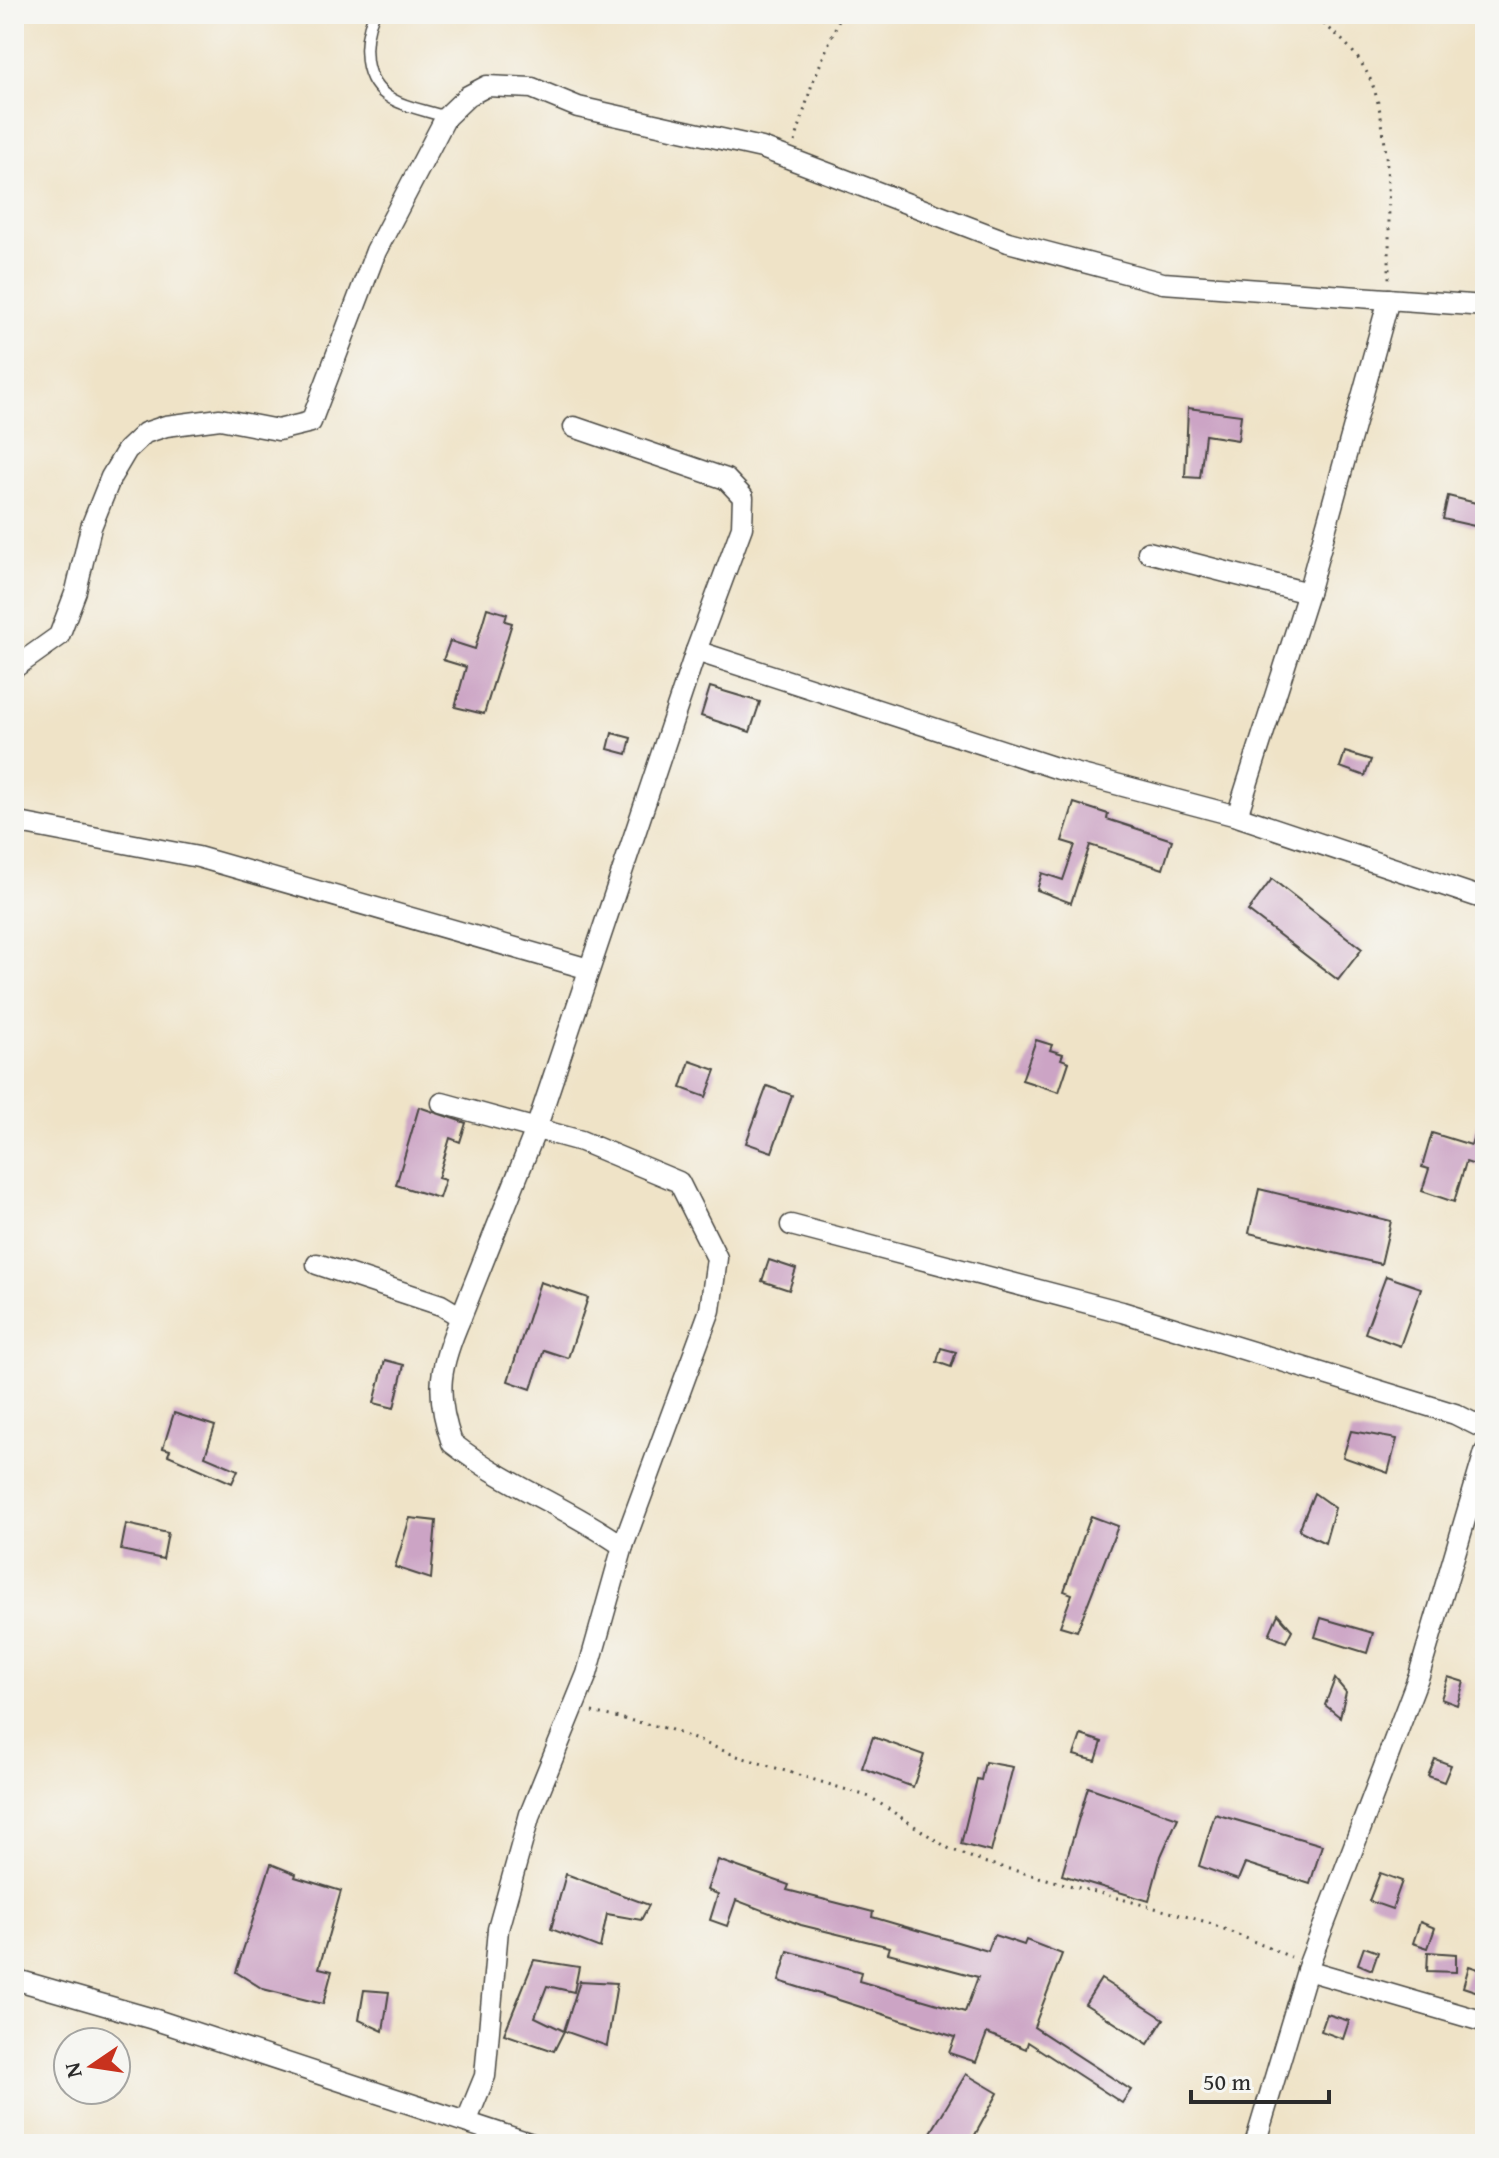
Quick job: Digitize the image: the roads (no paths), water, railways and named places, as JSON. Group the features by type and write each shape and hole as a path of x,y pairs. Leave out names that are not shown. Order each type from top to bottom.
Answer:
{"street":[{"path":"14,668 59,636 76,591 91,527 111,477 127,450 145,433 166,426 220,419 278,430 311,422 376,251 446,117 468,96 487,86 520,86 578,107 762,148 1008,242 1163,283 1485,306"},
{"path":"1237,816 1308,593 1389,299"},
{"path":"574,427 726,479 743,497 742,527 696,651 536,1129 443,1358 439,1387 452,1443 507,1483 565,1509 623,1546"},
{"path":"1148,552 1308,593"},
{"path":"696,651 1059,769 1237,816 1485,899"},
{"path":"14,822 198,857 589,969"},
{"path":"442,1103 581,1141 679,1182 717,1258 710,1310 623,1546 587,1674 530,1814 498,1929 485,2076 467,2120"},
{"path":"791,1225 1122,1312 1455,1414 1485,1429"},
{"path":"317,1264 441,1305 461,1317"},
{"path":"1255,2144 1308,1967 1419,1675 1485,1452"},
{"path":"1308,1967 1485,2022"},
{"path":"14,1979 153,2019 467,2120 532,2144"}],"lane":[{"path":"374,14 365,60 370,75 390,99 446,117"}]}
